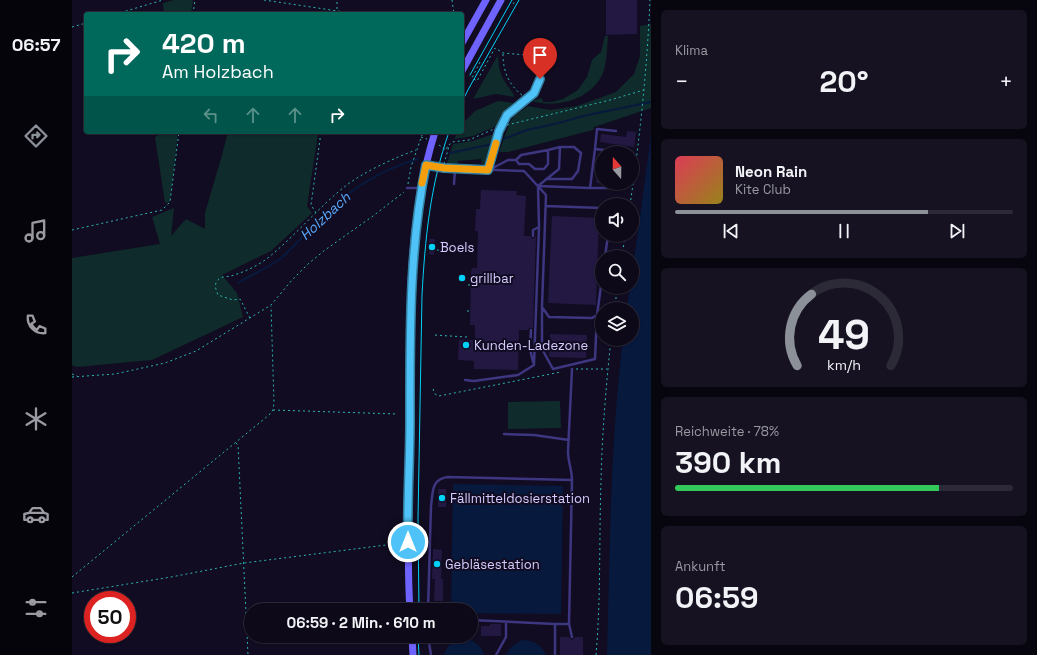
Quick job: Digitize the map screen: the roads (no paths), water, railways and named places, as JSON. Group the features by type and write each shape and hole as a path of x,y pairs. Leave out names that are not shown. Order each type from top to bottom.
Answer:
{"main road":[{"path":"464,39 486,0"},
{"path":"464,63 501,0"},
{"path":"410,603 408,542 411,291 414,247 421,188 434,134"},
{"path":"412,643 413,655"}],"lane":[{"path":"488,170 499,131 507,115 534,93 540,79"},
{"path":"595,146 598,129 616,131"},
{"path":"488,170 508,160 516,160 522,155 560,147 574,147 581,153 578,171 572,179 546,179"},
{"path":"538,186 559,169 560,147"},
{"path":"590,188 595,149"},
{"path":"516,160 519,164 530,164 536,169 544,169 548,164 548,150"},
{"path":"426,165 455,169 524,171 546,195 542,349 553,369 595,359 596,346"},
{"path":"454,184 455,169"},
{"path":"538,186 595,188"},
{"path":"534,364 539,227 538,186"},
{"path":"407,188 421,188"},
{"path":"546,206 595,208"},
{"path":"533,236 533,230 539,227"},
{"path":"542,307 549,317 592,318 595,316"},
{"path":"531,330 530,349 534,364"},
{"path":"465,380 474,381 518,375 534,364"},
{"path":"572,369 568,462 572,470 569,624 572,637"},
{"path":"504,434 534,435 569,440"},
{"path":"428,603 431,506 433,489 436,481 448,477 572,480"},
{"path":"478,620 569,624"},
{"path":"496,655 506,637 506,622"},
{"path":"555,624 555,655"},
{"path":"429,643 431,655"}],"water":[{"path":"651,135 651,655 607,655 611,497 615,418 622,346 639,346 639,302 628,302 629,294 639,294 639,250 636,250 637,242 639,242 639,224"},
{"path":"453,484 563,486 561,614 478,613 478,603 451,603"},
{"path":"522,640 536,643 542,648 546,655 506,655 512,646"},
{"path":"452,643 475,643 484,655 444,655 449,645"}],"waterway":[{"name":"Holzbach","path":"450,153 488,145 527,130 583,116 651,102"},
{"name":"Holzbach","path":"238,283 280,259 325,213 346,195 368,180 392,168 418,159"}],"tram line":[{"path":"470,75 512,0"},
{"path":"464,98 519,0"},
{"path":"419,603 418,518 423,274 433,192 437,172 448,134"},
{"path":"418,643 419,655"}],"place":[{"name":"Boels","path":"432,247"},
{"name":"grillbar","path":"462,278"},
{"name":"Kunden-Ladezone","path":"466,345"},
{"name":"Fällmitteldosierstation","path":"442,498"},
{"name":"Gebläsestation","path":"437,564"}]}
